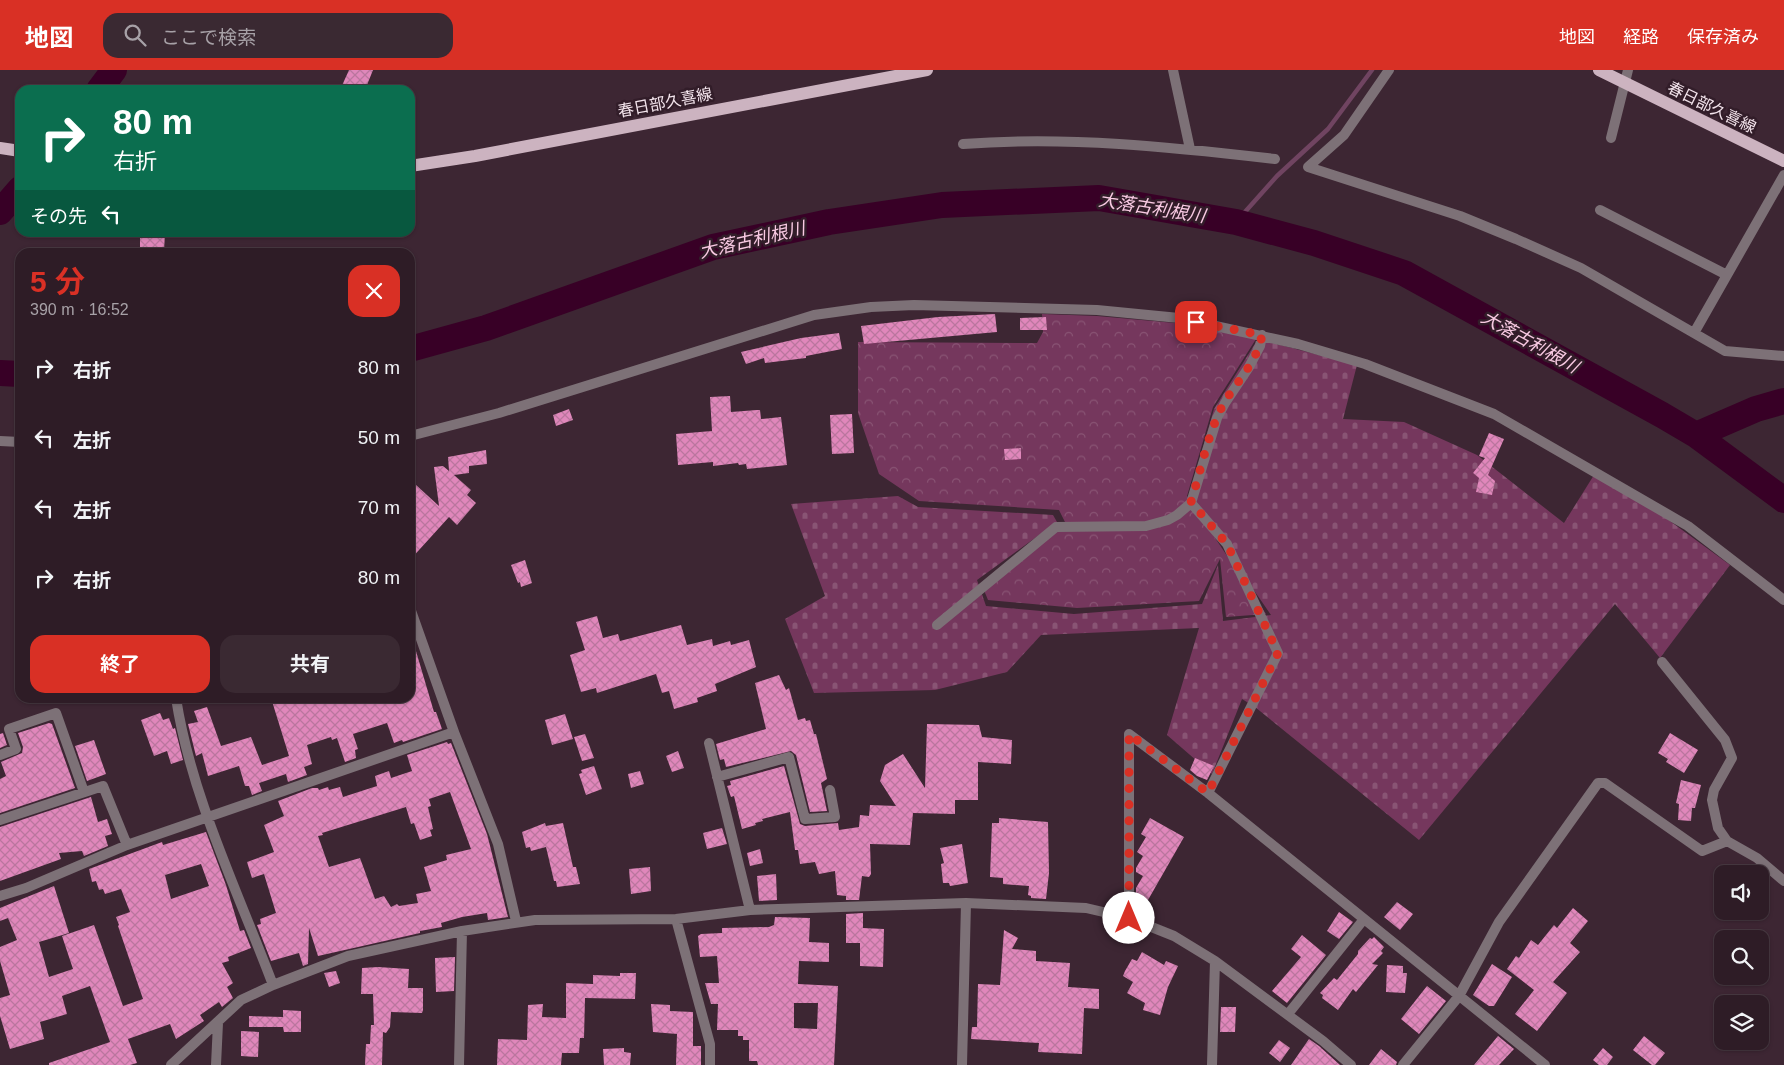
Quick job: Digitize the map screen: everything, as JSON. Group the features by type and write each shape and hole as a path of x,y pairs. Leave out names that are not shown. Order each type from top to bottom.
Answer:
{"main road":[{"name":"春日部久喜線","path":"415,165 475,156 927,70"},
{"name":"春日部久喜線","path":"1599,70 1625,76 1784,160"}],"street":[{"path":"1174,70 1190,149"},
{"path":"1390,70 1344,135 1308,167 1460,216 1516,239 1581,268 1732,353 1784,356"},
{"path":"1611,138 1625,76"},
{"path":"963,144 1073,141 1190,149 1275,159"},
{"path":"1694,333 1784,175"},
{"path":"1600,210 1727,275"},
{"path":"415,435 500,413 814,315 872,307 914,305 1097,310 1180,318 1262,335 1365,364 1494,414 1688,526 1784,600"},
{"path":"937,625 1056,527 1146,526 1168,520 1191,502 1217,418 1224,402 1250,367 1260,346 1262,335"},
{"path":"0,441 15,442"},
{"path":"1191,502 1227,544 1278,653 1208,793"},
{"path":"415,633 498,844 516,922"},
{"path":"1662,662 1725,740 1732,758 1714,790 1712,800 1718,828 1727,841 1757,858 1784,881"},
{"path":"177,703 182,736 209,818 273,985"},
{"path":"0,755 16,749 10,729 56,713 84,792"},
{"path":"0,896 26,888 126,845 209,818 454,732"},
{"path":"1129,918 1129,734 1208,793 1545,1065"},
{"path":"709,744 750,910"},
{"path":"717,778 789,757 805,819 835,817 830,790"},
{"path":"1403,1065 1459,996 1499,922 1598,783 1604,782 1702,851 1727,841"},
{"path":"0,820 103,786 126,845"},
{"path":"962,1065 966,903"},
{"path":"172,1065 240,1000 348,956 462,931 516,922 676,918 750,910 966,903 1086,908 1129,918 1174,936 1215,961 1288,1014 1351,1065"},
{"path":"676,918 710,1044 710,1065"},
{"path":"1288,1014 1364,919"},
{"path":"459,1065 462,931"},
{"path":"1212,1065 1215,961"},
{"path":"216,1065 218,1023"}],"green space":[{"path":"1042,314 1097,316 1186,324 1256,339 1213,407 1187,496 1266,614 1226,617 1220,559 1199,601 1077,608 988,600 982,585 1066,524 1059,510 919,501 879,474 858,413 858,342 1037,343 1043,332"},
{"path":"1258,339 1357,365 1343,419 1404,422 1477,455 1564,523 1594,475 1663,516 1730,565 1660,658 1615,604 1419,840 1255,707 1242,699 1212,774 1167,735 1199,628 1041,635 1007,672 935,690 814,693 785,619 825,596 791,504 898,496 918,507 1053,515 1057,522 977,580 986,606 1074,614 1202,604 1218,565 1223,621 1271,615 1189,496 1214,409"}],"building":[{"path":"349,70 373,70 367,85 342,85"},
{"path":"140,237 165,237 164,248 140,248"},
{"path":"995,314 997,332 864,344 861,326 938,317"},
{"path":"1046,317 1047,330 1020,330 1020,318"},
{"path":"839,333 842,349 806,356 806,358 765,363 764,358 746,364 741,352 801,338"},
{"path":"730,396 731,412 760,410 761,419 781,417 787,465 747,469 746,464 739,465 738,463 713,466 713,462 678,465 676,434 712,431 710,397"},
{"path":"569,409 573,420 556,426 553,415"},
{"path":"852,414 854,453 832,454 830,415"},
{"path":"1489,433 1504,439 1488,475 1495,481 1492,495 1476,492 1479,478 1473,473 1485,458 1479,456"},
{"path":"1021,448 1021,459 1005,460 1004,449"},
{"path":"486,450 487,464 469,466 469,473 454,475 471,490 467,495 476,503 457,525 449,517 415,554 415,486 439,506 434,467 443,466 449,471 448,457"},
{"path":"525,560 532,583 521,587 511,565"},
{"path":"597,616 603,638 618,634 620,641 681,625 687,645 712,639 713,646 730,641 731,645 749,640 756,667 715,684 717,691 697,698 698,702 674,709 669,691 662,693 656,674 597,693 596,688 581,692 570,655 585,650 576,622"},
{"path":"415,648 434,712 436,712 442,729 403,742 402,740 394,743 387,723 353,734 358,749 355,750 356,758 345,762 337,738 332,740 331,737 307,745 312,764 304,767 307,775 288,782 286,774 259,783 262,791 252,795 249,786 245,786 239,766 208,776 202,753 196,756 188,724 198,722 194,711 207,707 221,746 251,737 262,765 289,756 273,703 415,703"},
{"path":"779,675 786,690 789,688 798,720 805,718 806,721 810,720 814,734 816,734 827,779 821,783 827,811 810,812 796,755 791,751 726,767 724,759 720,760 716,744 766,729 755,683"},
{"path":"160,713 163,720 169,718 173,729 175,728 183,760 171,764 167,751 154,756 141,720"},
{"path":"565,714 573,739 552,745 545,720"},
{"path":"49,723 52,724 75,788 0,813 0,779 6,776 1,762 22,753 23,747 18,733"},
{"path":"927,724 979,725 982,737 1012,740 1011,764 978,762 978,800 955,800 955,814 913,813 910,845 870,844 871,874 869,877 862,876 859,900 846,900 846,896 837,895 835,871 819,874 815,862 800,864 798,850 795,850 790,812 762,819 763,821 755,823 756,825 742,829 734,796 731,797 727,786 731,785 730,781 784,766 800,824 805,826 838,823 839,830 859,827 860,815 869,816 870,805 896,806 880,781 885,765 903,754 925,788"},
{"path":"3,733 7,745 0,748 0,734"},
{"path":"1670,733 1698,750 1684,773 1666,762 1668,759 1658,753"},
{"path":"585,734 594,758 582,761 574,737"},
{"path":"94,740 106,774 87,781 75,746"},
{"path":"447,742 448,744 451,743 487,834 508,917 488,920 487,913 462,917 441,923 442,927 420,931 420,933 318,956 309,928 308,964 303,966 299,953 271,961 257,925 261,924 260,919 276,913 264,874 252,878 247,862 274,852 264,825 284,816 278,801 312,788 318,788 319,790 328,787 329,790 340,787 343,797 377,786 375,776 389,771 391,778 412,771 407,755","holes":["450,792 471,849 446,855 447,860 424,867 431,891 416,894 418,903 399,906 397,904 391,907 384,896 375,899 360,858 329,867 318,836 323,835 322,833 406,807 411,824 414,823 420,840 432,836 430,830 433,829 428,807 431,806 429,799"]},
{"path":"678,751 684,768 672,772 666,756"},
{"path":"1195,758 1214,766 1207,780 1197,776 1190,770"},
{"path":"594,766 602,789 586,795 579,774 582,773 581,770"},
{"path":"640,771 644,784 631,788 628,774"},
{"path":"1681,780 1701,785 1695,808 1692,808 1691,821 1678,820 1679,804 1676,803"},
{"path":"91,797 98,822 107,819 112,834 105,836 108,846 84,856 82,851 59,853 61,859 0,881 0,827"},
{"path":"999,818 1048,822 1049,873 1046,899 1031,898 1028,895 1029,886 1003,884 1003,878 990,877 992,823 999,823"},
{"path":"1150,818 1184,837 1148,900 1136,893 1136,888 1143,876 1136,872 1136,868 1143,856 1137,852 1146,837 1141,834"},
{"path":"545,823 546,826 563,823 573,867 576,867 580,884 557,887 546,847 531,851 530,847 526,848 522,832"},
{"path":"722,828 727,844 707,849 703,833"},
{"path":"206,832 226,885 240,931 244,930 251,948 228,957 229,961 222,963 233,983 227,987 233,998 222,1007 219,1002 200,1015 204,1021 176,1039 170,1024 128,1039 137,1063 130,1065 49,1065 49,1063 110,1042 90,986 62,996 67,1014 40,1022 44,1039 10,1049 0,1016 0,998 10,995 0,961 0,947 17,940 8,918 0,921 0,908 54,886 69,933 39,942 49,977 73,969 62,936 94,925 123,1006 143,999 116,917 130,912 121,889 105,894 103,889 99,890 96,881 92,882 89,869 162,842 163,845","holes":["201,864 209,886 171,899 165,875"]},
{"path":"962,844 968,883 950,886 949,883 943,883 941,864 944,863 940,848"},
{"path":"760,849 763,863 750,866 747,853"},
{"path":"650,867 651,891 631,894 629,869"},
{"path":"776,874 777,900 759,901 757,876"},
{"path":"1397,902 1413,914 1400,930 1384,917"},
{"path":"1573,908 1588,921 1570,943 1580,952 1553,982 1567,993 1537,1031 1515,1014 1534,990 1507,969 1516,956 1519,958 1531,940 1538,945 1554,925 1557,928"},
{"path":"1339,912 1353,922 1339,939 1327,931"},
{"path":"863,913 863,928 884,929 883,967 860,966 860,943 846,943 846,914"},
{"path":"775,917 810,918 809,942 829,943 829,962 799,961 798,984 838,986 834,1065 758,1065 757,1061 749,1061 749,1040 743,1040 743,1036 738,1036 738,1030 717,1030 718,1004 711,1004 705,983 719,983 717,956 700,957 698,936 701,934 722,933 722,928 769,927 774,925","holes":["794,1003 818,1003 817,1029 794,1028"]},
{"path":"1004,930 1018,938 1012,949 1036,951 1036,961 1070,963 1068,987 1099,989 1099,1009 1084,1008 1082,1054 1038,1052 1039,1043 971,1039 972,1027 977,1027 978,984 1000,985"},
{"path":"1302,935 1326,955 1287,1003 1272,991 1301,957 1291,949"},
{"path":"1374,937 1384,947 1381,951 1383,953 1372,964 1378,965 1356,992 1353,989 1338,1010 1322,998 1323,995 1320,993 1334,978 1337,980 1358,954 1358,951 1370,938"},
{"path":"1142,952 1164,965 1166,961 1178,966 1168,987 1160,1015 1143,1010 1145,1003 1127,993 1133,982 1123,976 1132,959 1137,961"},
{"path":"455,957 454,991 436,992 435,958"},
{"path":"1492,964 1512,977 1494,1006 1489,1006 1473,995"},
{"path":"1387,965 1403,966 1403,973 1407,973 1405,993 1386,992"},
{"path":"362,968 409,969 408,988 423,988 423,1010 422,1013 391,1012 390,1027 386,1033 383,1032 382,1065 365,1065 366,1044 370,1044 371,1025 374,1025 373,994 361,994"},
{"path":"336,971 340,983 329,987 324,973"},
{"path":"620,973 636,973 635,999 585,998 584,1038 580,1038 579,1053 562,1053 561,1065 497,1065 498,1039 527,1040 528,1005 543,1004 542,1017 566,1018 566,983 593,984 593,975 620,976"},
{"path":"1427,986 1446,1001 1419,1034 1401,1019"},
{"path":"651,1004 670,1005 670,1011 693,1012 693,1046 701,1046 701,1065 676,1065 677,1034 653,1032"},
{"path":"1221,1007 1236,1007 1235,1032 1220,1032"},
{"path":"283,1010 301,1011 301,1032 284,1032 283,1027 249,1027 249,1016 283,1017"},
{"path":"241,1031 259,1032 258,1057 241,1056"},
{"path":"1498,1036 1514,1049 1499,1065 1474,1065"},
{"path":"1644,1036 1665,1053 1655,1065 1652,1065 1633,1050"},
{"path":"1309,1039 1319,1046 1340,1065 1291,1065"},
{"path":"1279,1040 1290,1048 1280,1062 1269,1053"},
{"path":"624,1048 624,1052 631,1053 630,1065 604,1065 603,1049"},
{"path":"1603,1048 1613,1057 1607,1065 1599,1065 1593,1060"},
{"path":"1381,1049 1397,1062 1396,1065 1369,1065"}],"waterway":[{"path":"103,85 114,70"},
{"path":"1236,222 1277,176 1328,129 1372,70"},
{"path":"0,212 15,195"},
{"name":"大落古利根川","path":"415,348 486,328 713,247 829,222 942,205 1099,198 1236,222 1314,243 1404,273 1696,435 1784,500"},
{"name":"大落古利根川","path":"0,373 15,374"},
{"path":"1696,435 1756,409 1784,401"}],"route":[{"path":"1129,918 1129,734 1208,793 1278,653 1227,544 1191,502 1217,418 1224,402 1250,367 1260,346 1262,335 1196,322"}]}
